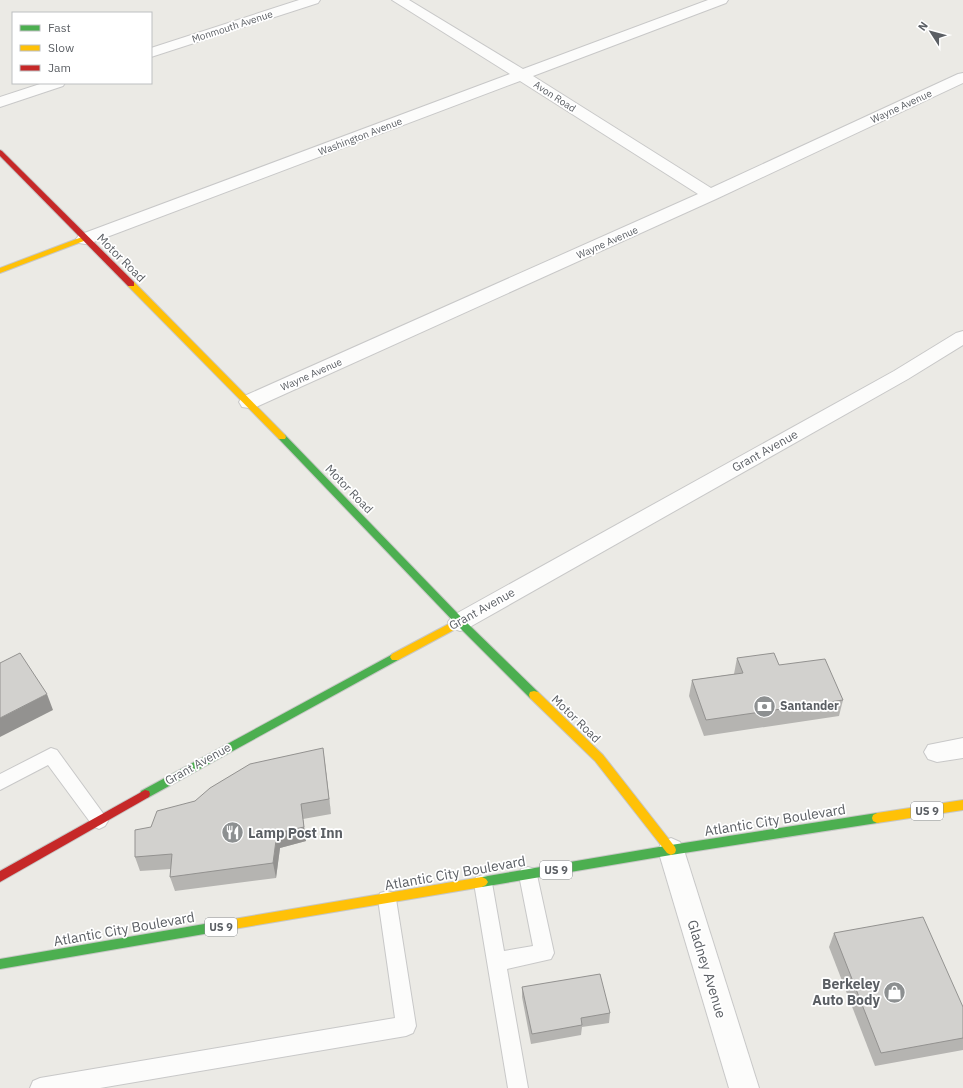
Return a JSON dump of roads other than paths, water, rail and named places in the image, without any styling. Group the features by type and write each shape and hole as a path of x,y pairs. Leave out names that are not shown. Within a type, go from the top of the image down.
{"main road":[{"name":"Motor Road","path":"0,152 249,402 460,622 599,758 671,850"},
{"name":"Washington Avenue","path":"0,270 85,239"},
{"name":"Grant Avenue","path":"0,877 193,767 460,622"},
{"name":"Atlantic City Boulevard","path":"0,964 671,850 963,805"}],"street":[{"name":"Monmouth Avenue","path":"152,53 313,0"},
{"name":"Avon Road","path":"399,0 522,75 710,195"},
{"name":"Washington Avenue","path":"85,239 721,0"},
{"name":"Wayne Avenue","path":"249,402 710,195 963,77"},
{"path":"0,102 55,84"},
{"name":"Grant Avenue","path":"460,622 901,375 963,337"},
{"path":"937,752 963,748"},
{"name":"Gladney Avenue","path":"671,850 744,1088"}],"lane":[{"path":"0,783 51,755 99,820"},
{"path":"496,962 544,953 528,875"},
{"path":"482,882 518,1088"},
{"path":"40,1088 406,1026 387,899"}],"place":[{"name":"Santander","path":"764,706"},
{"name":"Lamp Post Inn","path":"232,833"},
{"name":"Berkeley Auto Body","path":"895,992"}]}
